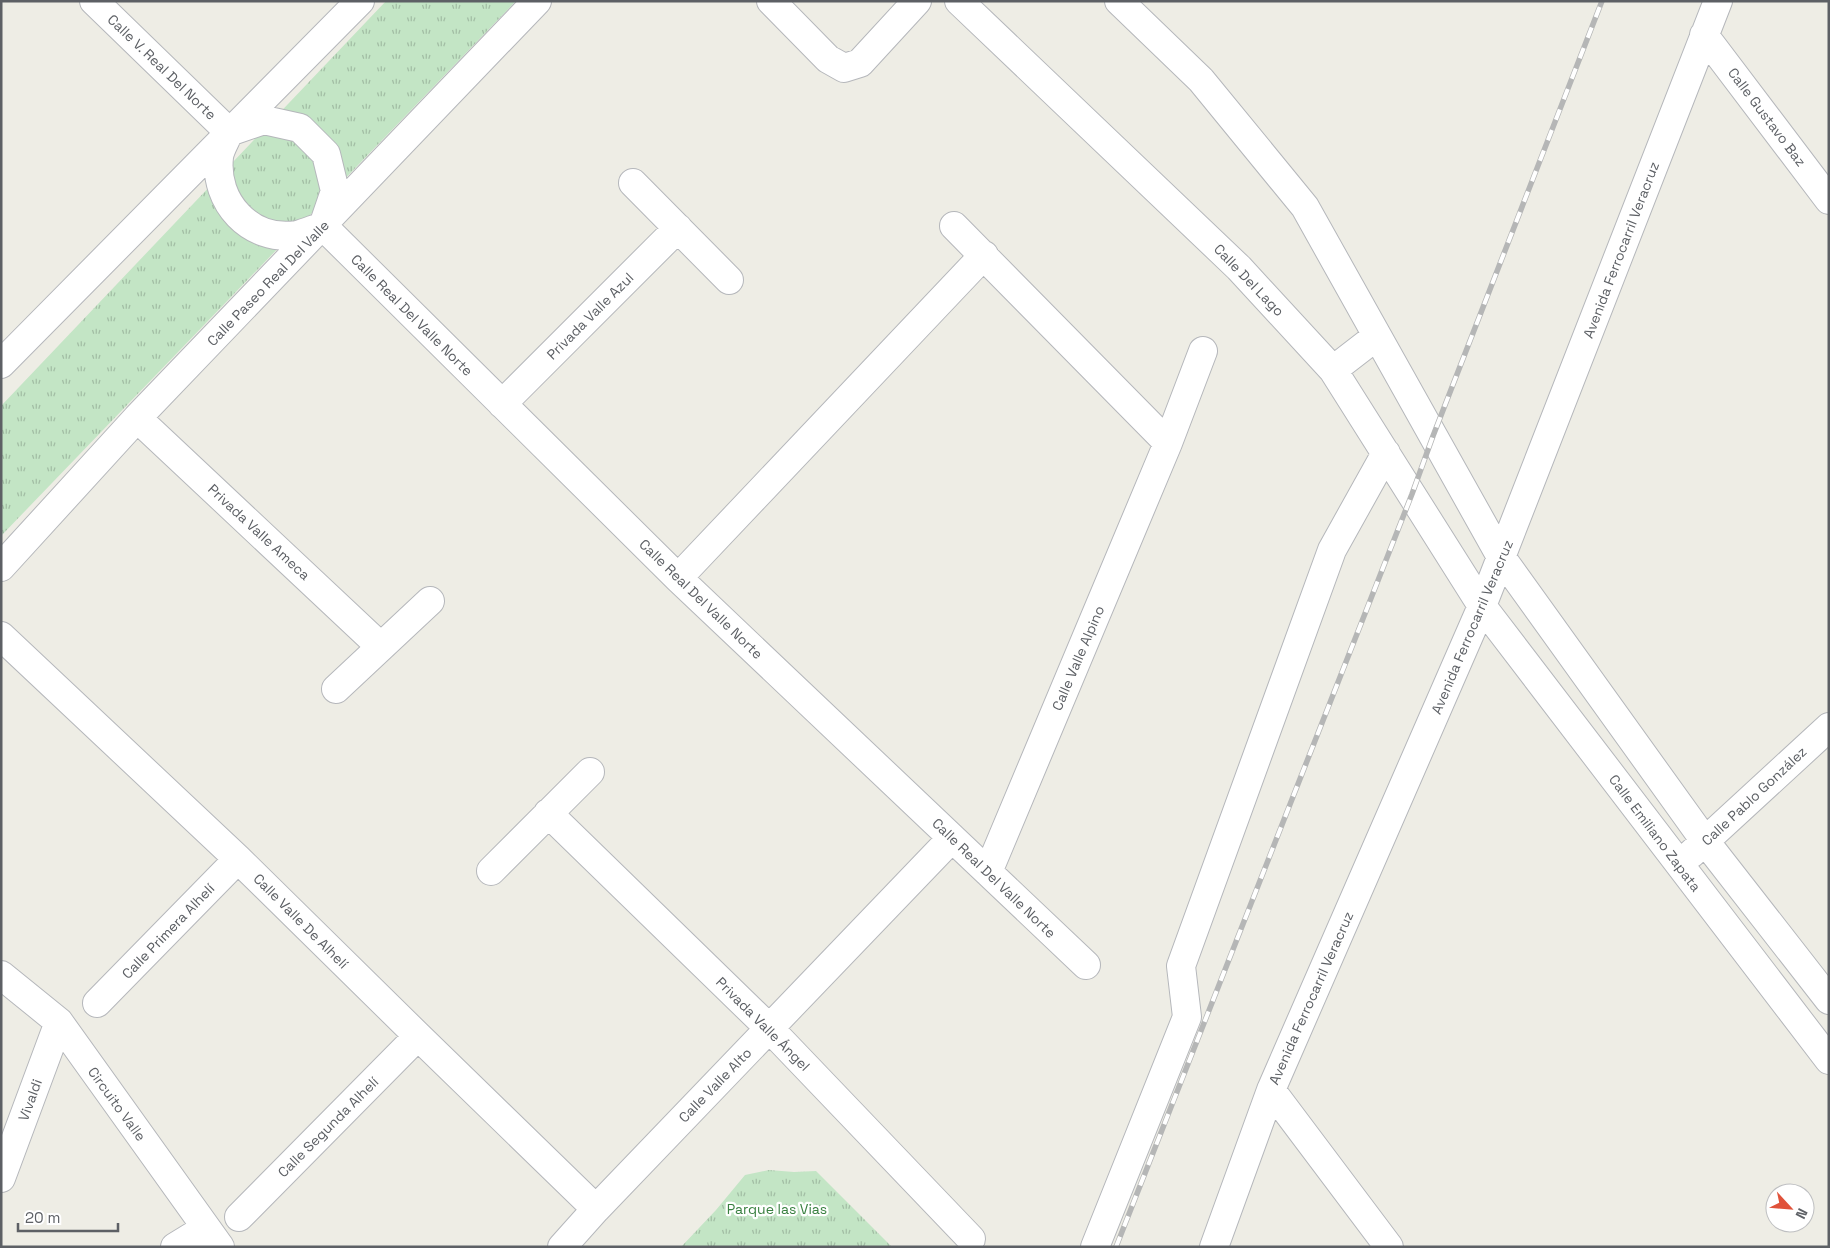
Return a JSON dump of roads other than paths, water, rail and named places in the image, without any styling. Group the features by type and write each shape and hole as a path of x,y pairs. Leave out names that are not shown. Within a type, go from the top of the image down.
{"street":[{"name":"Calle V. Real Del Norte","path":"94,1 229,132"},
{"path":"1,364 360,1"},
{"name":"Calle Paseo Real Del Valle","path":"1,567 138,418 537,1"},
{"path":"771,1 828,59 844,68 860,63 917,1"},
{"name":"Calle Del Lago","path":"959,1 1240,268 1334,370 1482,606"},
{"path":"1119,1 1201,80 1305,207 1501,557 1705,841 1829,1000"},
{"name":"Avenida Ferrocarril Veracruz","path":"1214,1247 1271,1090 1482,606 1718,1"},
{"name":"Calle Gustavo Baz","path":"1704,35 1829,200"},
{"path":"264,120 300,128 326,154 335,191 322,226 297,235 271,234 247,224 229,206 219,182 219,155 229,132 264,120"},
{"path":"634,183 728,280"},
{"name":"Calle Real Del Valle Norte","path":"322,226 678,578 1086,965"},
{"path":"954,226 1168,443"},
{"name":"Privada Valle Azul","path":"502,404 678,228"},
{"path":"678,578 984,255"},
{"path":"1334,370 1376,336"},
{"name":"Calle Valle Alpino","path":"988,872 1168,443 1203,351"},
{"name":"Privada Valle Ameca","path":"138,418 381,646"},
{"path":"1095,1247 1187,1017 1181,966 1332,550 1386,453"},
{"path":"336,690 430,600"},
{"name":"Calle Emiliano Zapata","path":"1482,606 1829,1060"},
{"name":"Calle Valle De Alhelí","path":"1,636 238,859 596,1209"},
{"name":"Calle Pablo González","path":"1679,865 1829,727"},
{"path":"491,872 590,772"},
{"name":"Privada Valle Ángel","path":"548,814 770,1029 971,1240"},
{"name":"Calle Valle Alto","path":"562,1247 596,1209 952,838"},
{"name":"Calle Primera Alhelí","path":"97,1003 238,859"},
{"name":"Circuito Valle","path":"1,975 58,1022 213,1237"},
{"name":"Vivaldi","path":"1,1178 58,1022"},
{"name":"Calle Segunda Alhelí","path":"239,1217 418,1036"},
{"path":"1271,1090 1389,1247"},
{"path":"175,1247 213,1237"}],"railway":[{"path":"1116,1247 1412,494 1602,1"}],"park label":[{"name":"Parque las Vias","path":"777,1209"}]}
